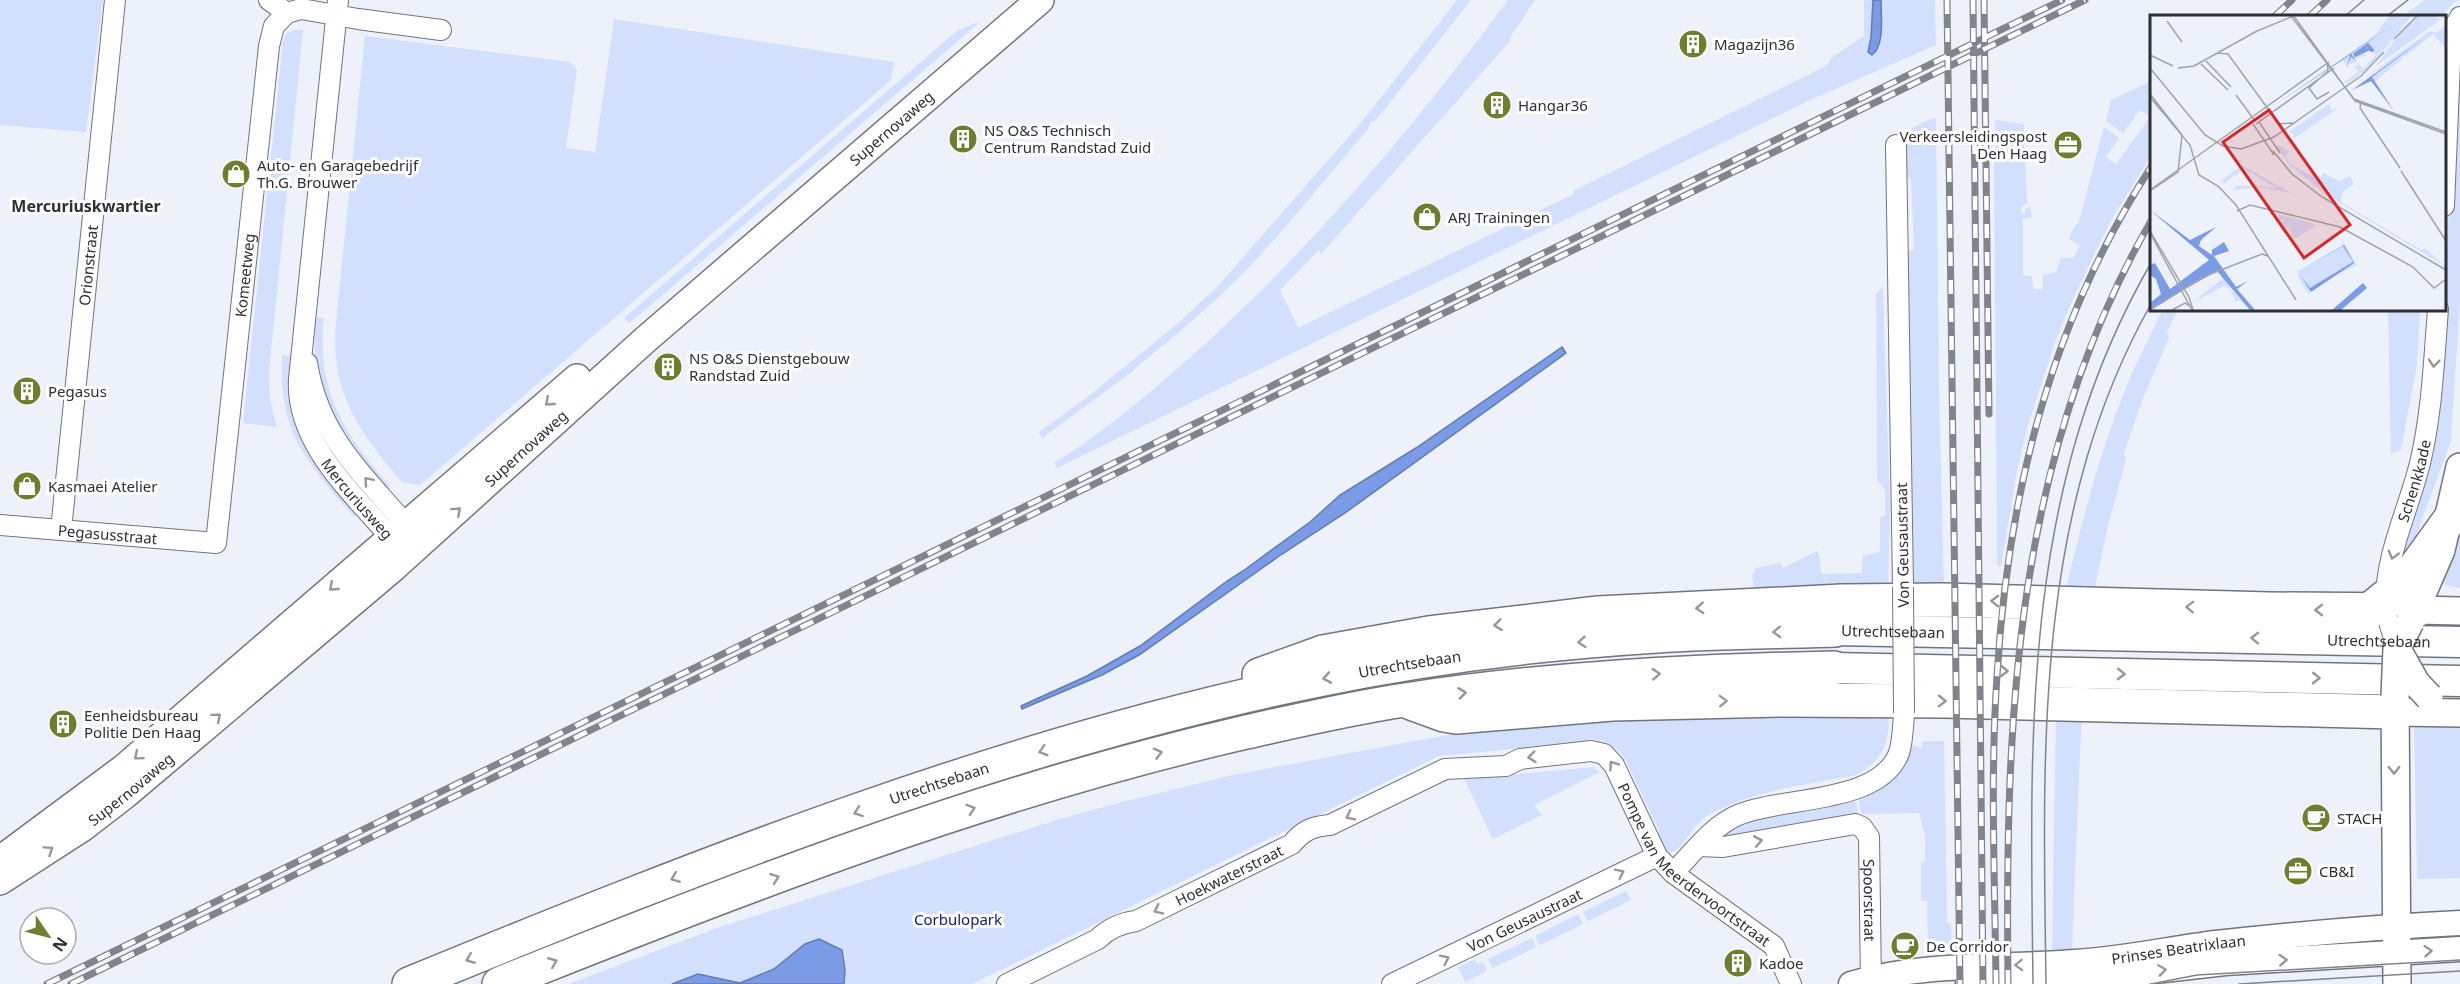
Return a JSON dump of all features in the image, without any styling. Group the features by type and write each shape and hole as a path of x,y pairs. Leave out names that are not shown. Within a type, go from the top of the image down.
{"highway":[{"path":"1115,728 1323,652 1429,633 1598,613 1842,601 1942,600 2393,612 2406,580 2450,519"},
{"name":"Utrechtsebaan","path":"409,984 694,871 881,804 1115,728 1319,680 1473,655 1660,636 1835,630"},
{"path":"499,984 742,890 915,827 1018,793 1186,746 1313,717 1404,700 1603,677 1834,669"},
{"path":"1404,700 1447,716 1456,717 1612,705 1782,700 2394,704"}],"main road":[{"name":"Supernovaweg","path":"1,864 82,828 126,794 403,538 1015,0"},
{"name":"Supernovaweg","path":"403,538 666,321 1040,0"},
{"path":"2450,519 2460,467"},
{"path":"2393,612 2460,610"},
{"name":"Schenkkade","path":"2393,612 2397,648 2394,704 2397,984"},
{"name":"Utrechtsebaan","path":"1835,630 2460,642"},
{"path":"2397,648 2416,683 2444,707"},
{"path":"1834,669 2460,681"},
{"path":"2394,704 2444,707"}],"street":[{"name":"Orionstraat","path":"61,530 115,0"},
{"path":"269,0 287,14 301,9 337,7 441,30"},
{"name":"Mercuriusweg","path":"337,7 303,337 313,390 322,417 345,455 403,538"},
{"name":"Komeetweg","path":"216,543 269,46 274,26 287,14"},
{"path":"2445,182 2451,39 2453,29 2460,17"},
{"name":"Von Geusaustraat","path":"1673,873 1715,831 1738,815 1855,789 1878,780 1899,754 1904,713 1896,145"},
{"name":"Schenkkade","path":"2393,612 2387,575 2420,462 2428,417 2438,310"},
{"name":"Pegasusstraat","path":"0,525 216,543"},
{"name":"Pompe van Meerdervoortstraat","path":"1591,752 1604,754 1614,765 1657,855 1673,873 1774,946 1791,984"},
{"name":"Hoekwaterstraat","path":"1007,984 1098,939 1106,931 1122,923 1136,921 1292,844 1300,834 1317,826 1330,825 1445,769 1506,766 1520,759 1591,752"},
{"name":"Spoorstraat","path":"1700,846 1723,847 1855,824 1862,827 1869,837 1864,982"},
{"name":"Von Geusaustraat","path":"1392,984 1657,855"},
{"name":"Prinses Beatrixlaan","path":"1903,978 1925,968 2078,962 2260,938 2460,923"},
{"name":"Prinses Beatrixlaan","path":"1903,978 2068,981 2225,963 2460,949"},
{"path":"1864,982 1903,978"}],"green space":[{"path":"0,0 103,0 86,132 0,125"},
{"path":"1457,0 1471,0 1376,120 1371,122 1366,132 1250,266 1208,307 1133,371 1042,438 1039,432 1086,398 1177,324 1218,286 1365,118"},
{"path":"1508,0 1535,0 1509,39 1510,41 1321,254 1319,250 1280,290 1298,328 1574,194 1573,191 1820,69 1828,64 1831,58 1864,36 1864,0 1873,0 1868,51 1875,54 1879,39 1881,0 1935,0 1936,45 1808,101 1057,468 1054,463 1109,425 1161,383 1237,314 1279,272 1399,140"},
{"path":"2425,0 2460,0 2454,2 2442,15 2404,15"},
{"path":"614,19 894,62 891,80 420,485 402,482 372,445 350,409 343,390 335,347 365,36 570,62 577,70 566,148 595,152"},
{"path":"981,21 644,311 629,323 624,318 958,30"},
{"path":"293,30 303,30 269,372 270,400 277,427 243,423 283,41 286,34"},
{"path":"2456,52 2460,53 2460,300 2451,441 2410,552 2397,574 2428,464 2443,339"},
{"path":"2150,81 2150,117 2140,110 2123,133 2106,121 2111,100"},
{"path":"2150,117 2150,158 2110,222 2055,342 2027,428 2017,471 2001,566 1997,566 1994,159 2025,158 2027,203 2021,207 2021,213 2025,213 2025,209 2030,207 2032,217 2023,219 2023,275 2032,276 2033,289 2043,289 2043,275 2056,272 2061,258 2073,258 2080,246 2069,239 2079,222 2104,127 2119,138 2106,157 2116,164"},
{"path":"1936,118 1944,587 1912,587 1906,251 1914,250 1911,178 1905,177 1905,151 1911,129"},
{"path":"1995,120 2024,124 2024,154 1996,155"},
{"path":"1883,287 1890,508 1888,587 1754,588 1752,577 1756,568 1780,563 1783,568 1817,551 1820,557 1821,574 1862,573 1863,556 1880,552 1880,517 1885,516 1885,490 1877,480 1876,294"},
{"path":"2163,310 2178,310 2167,332 2169,338 2143,398 2124,453 2126,459 2094,591 2068,590 2067,584 2092,487 2115,416"},
{"path":"2388,310 2420,310 2417,364 2401,450 2391,454"},
{"path":"314,317 324,318 324,368 337,410 359,448 390,486 385,490 342,437 315,370"},
{"path":"282,355 292,356 291,375 358,513 354,517 309,462 290,426 282,382"},
{"path":"2460,534 2460,588 2442,584"},
{"path":"2082,707 2072,950 2052,953 2056,716"},
{"name":"Corbulopark","path":"1770,715 1889,715 1888,735 1883,751 1873,763 1856,775 1781,789 1726,807 1703,819 1671,853 1666,850 1658,833 1660,832 1625,759 1605,742 1588,739 1588,742 1439,756 972,984 569,984 717,928 1060,819 1233,775 1463,732 1618,720"},
{"path":"2414,724 2460,724 2460,878 2417,879"},
{"path":"1923,741 1944,741 1947,923 1951,923 1952,948 1932,948 1928,945 1927,901 1921,901 1921,862 1925,861 1925,835 1919,813 1861,814 1859,800 1877,791 1892,779 1904,764 1912,745 1922,748"},
{"path":"1593,767 1600,772 1534,805 1542,815 1493,839 1464,779"},
{"path":"1856,801 1858,814 1726,837 1726,834 1750,822 1764,818"},
{"path":"1626,891 1631,900 1588,921 1583,912"},
{"path":"1578,914 1583,924 1540,945 1535,936"},
{"path":"1532,938 1536,947 1493,968 1488,959"},
{"path":"1475,959 1477,964 1483,962 1487,971 1465,982 1458,967"}],"water":[{"path":"1873,0 1881,0 1882,22 1879,45 1872,55 1868,52"},
{"path":"1562,347 1566,353 1345,513 1282,554 1139,655 1102,675 1022,709 1021,706 1087,676 1140,646 1310,522 1340,495 1416,448"},
{"path":"819,939 842,950 845,970 844,984 672,984 698,974 740,983 774,969 805,944"}],"tram line":[{"path":"2346,15 2364,0"},
{"path":"2388,15 2408,0"},
{"path":"2033,984 2032,798 2035,705 2042,614 2056,524 2077,435 2108,348 2150,265"},
{"path":"2046,984 2047,722 2053,636 2065,550 2084,466 2112,384 2150,306"},
{"path":"2151,984 2197,975 2460,960"},
{"path":"2239,984 2460,971"}],"railway":[{"path":"1947,0 1960,984"},
{"path":"1973,0 1983,984"},
{"path":"1984,0 1989,414"},
{"path":"47,984 2062,0"},
{"path":"71,984 2085,0"},
{"path":"2276,15 2292,0"},
{"path":"2311,15 2327,0"},
{"path":"1996,984 1993,792 1997,676 2012,541 2024,476 2040,411 2061,348 2086,287 2116,226 2150,169"},
{"path":"2008,984 2010,786 2016,688 2027,592 2045,496 2070,403 2105,311 2150,223"}],"place":[{"name":"Magazijn36","path":"1693,44"},
{"name":"Hangar36","path":"1497,105"},
{"name":"NS O&S Technisch Centrum Randstad Zuid","path":"963,139"},
{"name":"Verkeersleidingspost Den Haag","path":"2068,145"},
{"name":"Auto- en Garagebedrijf Th.G. Brouwer","path":"236,174"},
{"name":"ARJ Trainingen","path":"1427,217"},
{"name":"NS O&S Dienstgebouw Randstad Zuid","path":"668,367"},
{"name":"Pegasus","path":"27,391"},
{"name":"Kasmaei Atelier","path":"27,486"},
{"name":"Eenheidsbureau Politie Den Haag","path":"63,724"},
{"name":"STACH","path":"2316,818"},
{"name":"CB&I","path":"2298,871"},
{"name":"De Corridor","path":"1905,946"},
{"name":"Kadoe","path":"1738,963"}],"district":[{"name":"Mercuriuskwartier","path":"86,206"}]}
